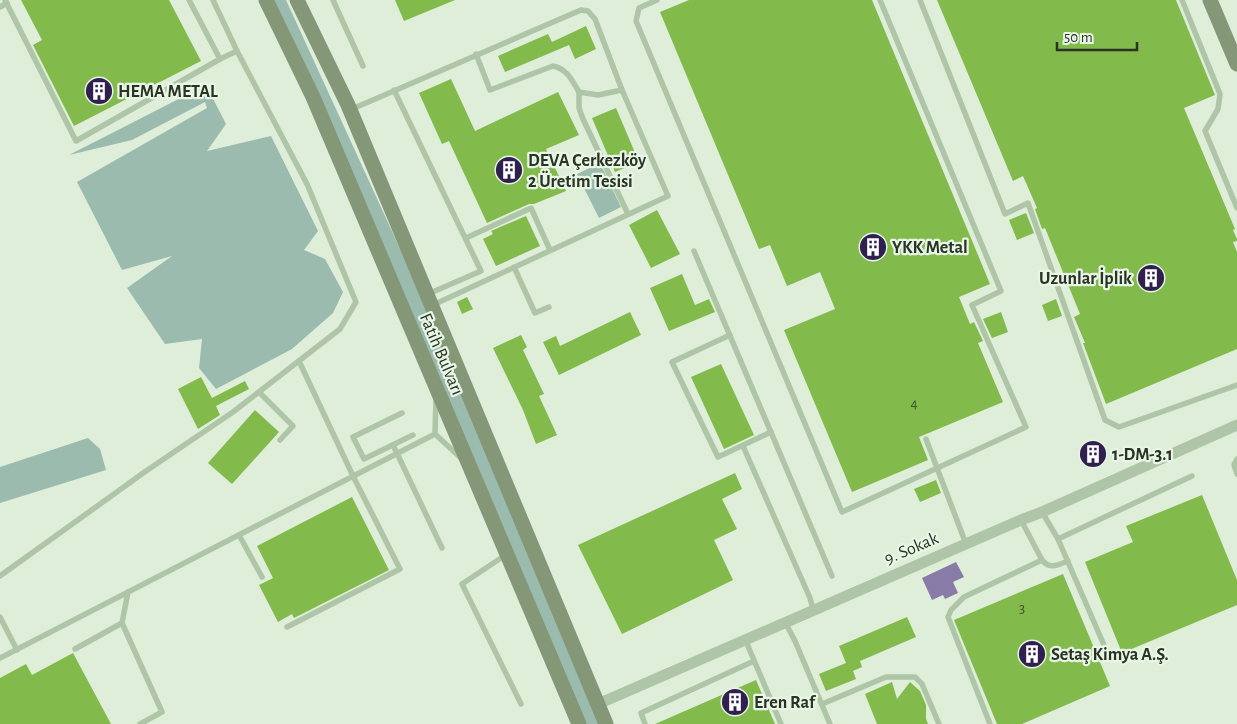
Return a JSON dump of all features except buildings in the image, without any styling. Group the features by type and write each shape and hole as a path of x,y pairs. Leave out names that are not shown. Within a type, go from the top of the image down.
{"main road":[{"name":"Fatih Bulvarı","path":"266,0 313,97 579,724"},
{"name":"Fatih Bulvarı","path":"297,0 350,110 606,724"},
{"path":"1210,0 1237,64"},
{"path":"568,698 583,708 598,704"}],"street":[{"name":"9. Sokak","path":"598,704 1042,512 1237,424"}],"lane":[{"path":"190,0 220,59"},
{"path":"0,576 259,392 340,329 356,302 307,184 213,0"},
{"path":"333,0 363,66"},
{"path":"657,0 639,8 636,21 842,512 1026,427 972,305 1001,291 880,0"},
{"path":"920,0 1005,214 1028,203 1105,420 1118,427 1237,385"},
{"path":"1182,0 1220,94 1218,109 1205,131 1237,208"},
{"path":"0,7 6,2 76,140 220,59 238,51"},
{"path":"350,110 581,10 588,11 595,19 622,90 668,196 514,267 430,299"},
{"path":"476,54 490,90 553,66 561,68 567,73 579,92 579,108 583,119 628,214"},
{"path":"394,90 481,271 430,299"},
{"path":"579,92 598,95 622,90"},
{"path":"466,238 531,208 550,250"},
{"path":"694,251 832,576"},
{"path":"514,267 535,313 549,306"},
{"path":"730,335 672,362 718,457 771,432"},
{"path":"287,628 400,569 353,476 299,361"},
{"path":"436,388 435,434 469,465"},
{"path":"259,392 293,426 280,440"},
{"path":"402,414 354,437 364,459 413,435"},
{"path":"0,658 435,434"},
{"path":"926,440 966,544"},
{"path":"393,445 442,548"},
{"path":"743,446 810,598 813,610"},
{"path":"1237,459 1234,465 1237,474"},
{"path":"1058,539 1192,476"},
{"path":"1042,512 1058,539 1107,652"},
{"path":"1020,520 1042,560 1049,566 1068,561"},
{"path":"239,534 262,577"},
{"path":"507,554 462,584 521,704"},
{"path":"990,724 948,618 951,610 964,597 1042,560"},
{"path":"128,592 122,623 162,712 140,724"},
{"path":"0,617 17,650"},
{"path":"785,622 830,724"},
{"path":"75,649 122,623"},
{"path":"745,639 781,724"},
{"path":"646,724 641,713 754,660"},
{"path":"822,704 886,677 915,676 922,684 940,724"}],"green space":[{"path":"270,0 286,0 429,312 602,724 585,724"},
{"path":"206,85 226,124 207,151 271,136 318,231 304,250 325,259 343,292 333,313 292,349 216,389 199,368 202,339 165,344 127,288 172,256 122,270 77,182 207,108 205,102 132,140 69,155"},
{"path":"600,163 621,207 599,218 577,174"},
{"path":"88,438 100,449 106,470 0,503 0,467"}],"shaded area":[{"path":"956,562 964,577 953,582 958,593 945,599 943,595 932,600 922,578"}],"place":[{"name":"HEMA METAL","path":"99,91"},
{"name":"DEVA Çerkezköy 2 Üretim Tesisi","path":"509,170"},
{"name":"YKK Metal","path":"873,247"},
{"name":"Uzunlar İplik","path":"1151,278"},
{"name":"1-DM-3.1","path":"1093,454"},
{"name":"Setaş Kimya A.Ş.","path":"1032,654"},
{"name":"Eren Raf","path":"735,702"}]}
